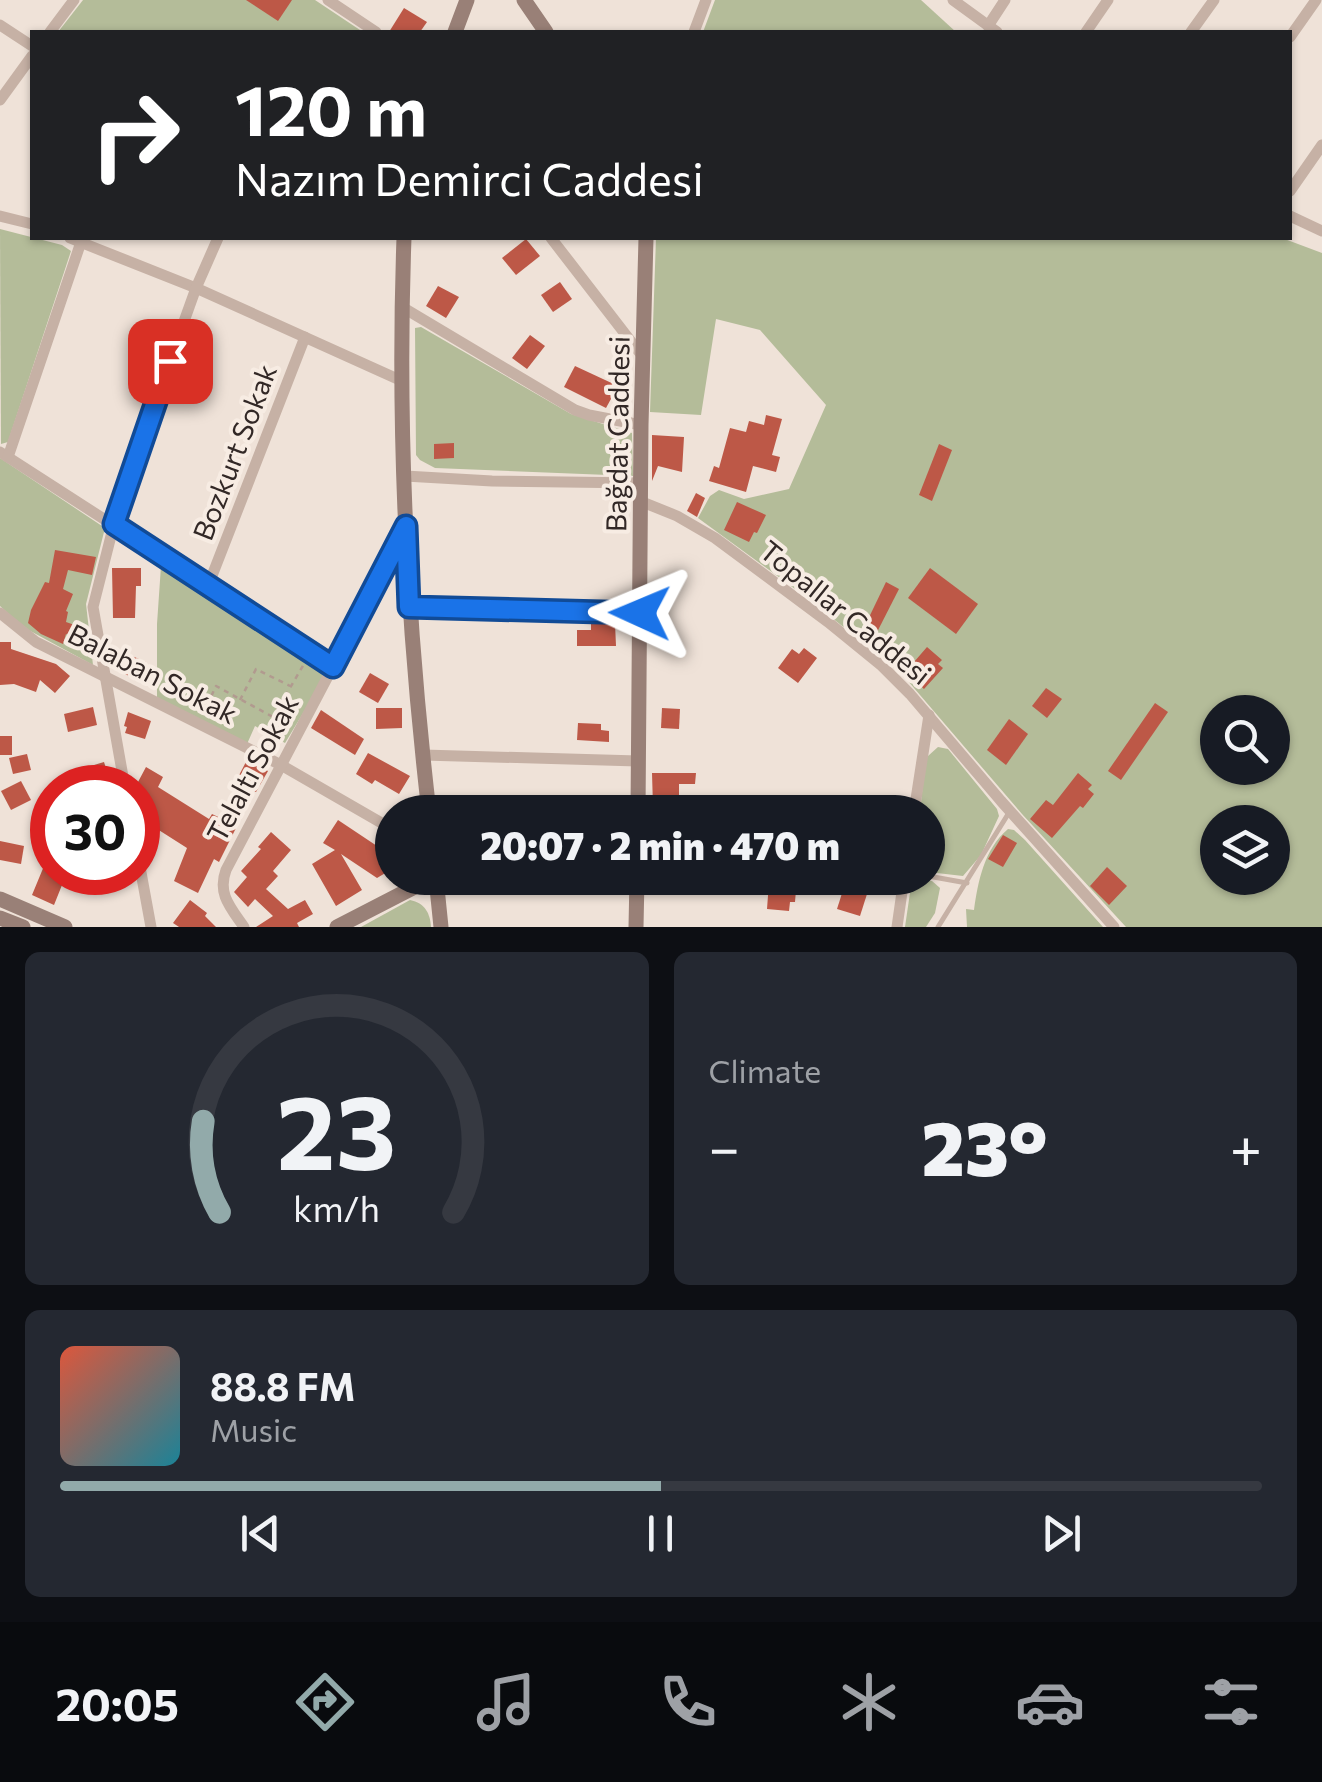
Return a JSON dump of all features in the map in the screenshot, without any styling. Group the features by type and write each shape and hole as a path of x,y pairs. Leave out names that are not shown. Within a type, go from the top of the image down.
{"main road":[{"path":"524,0 545,30"},
{"path":"456,30 471,2"},
{"path":"404,240 402,381 409,607 427,795"},
{"name":"Bağdat Caddesi","path":"638,795 640,426 646,240"},
{"path":"337,927 400,895"},
{"path":"436,895 441,927"},
{"path":"636,927 637,895"},
{"path":"0,899 65,927"},
{"path":"0,918 23,927"}],"street":[{"path":"52,30 74,0"},
{"path":"328,0 373,30"},
{"path":"695,30 706,0"},
{"path":"953,0 992,29 1005,0"},
{"path":"1087,30 1108,0"},
{"path":"1192,30 1214,0"},
{"path":"1292,34 1316,0"},
{"path":"0,25 30,45"},
{"path":"0,100 30,59"},
{"path":"1292,188 1322,145"},
{"path":"0,216 30,224"},
{"path":"1292,217 1322,231"},
{"path":"333,667 4,454 75,240 196,288 402,381"},
{"path":"121,765 93,607 114,524 196,288 217,240"},
{"path":"553,240 644,357"},
{"path":"402,306 575,410 640,426"},
{"name":"Bozkurt Sokak","path":"208,586 306,336"},
{"path":"405,476 640,483"},
{"name":"Topallar Caddesi","path":"640,501 677,516 714,538 882,666 1114,927"},
{"name":"Telaltı Sokak","path":"244,927 224,899 222,880 406,526"},
{"path":"409,607 640,613"},
{"name":"Balaban Sokak","path":"0,613 36,642 281,765 375,819"},
{"path":"917,795 929,715"},
{"path":"423,755 638,761"},
{"path":"145,895 150,927"},
{"path":"897,927 902,895"}],"lane":[{"path":"938,927 1010,812"},
{"path":"945,879 967,883"}],"path":[{"path":"198,724 216,686 274,717 310,653"},
{"path":"240,700 256,669 291,686"}],"green space":[{"path":"83,0 315,0 360,30 60,30"},
{"path":"715,0 921,0 954,30 704,30"},
{"path":"0,229 30,237 30,240 62,245 71,251 8,442 1,444"},
{"path":"656,240 1287,240 1322,253 1322,927 1126,927 902,674 698,518 710,496 719,490 744,499 789,489 826,405 760,330 716,319 701,415 650,412"},
{"path":"421,327 571,414 632,433 633,476 435,468 420,460 416,455 415,328"},
{"path":"0,458 105,528 86,604 93,665 23,627 0,606"},
{"path":"161,566 328,672 285,743 255,726 247,744 157,698"},
{"path":"938,747 948,749 997,809 999,816 981,855 963,876 945,874 945,795 922,795 928,756"},
{"path":"1008,829 1025,840 1103,927 967,927 966,909 974,910 988,856"},
{"path":"910,895 939,895 935,913 926,927 905,927"},
{"path":"410,900 426,909 431,927 361,927"}],"building":[{"path":"246,0 292,0 278,21"},
{"path":"404,8 427,22 421,30 390,30"},
{"path":"525,240 540,256 516,275 502,258"},
{"path":"560,282 572,299 553,312 541,295"},
{"path":"438,286 459,297 446,318 426,306"},
{"path":"530,335 545,346 527,369 512,358"},
{"path":"575,366 618,386 606,408 564,387"},
{"path":"766,415 782,419 772,455 780,457 776,472 753,466 746,492 709,481 714,466 719,468 730,428 746,432 749,421 764,425"},
{"path":"652,435 684,437 682,472 658,466 652,481"},
{"path":"454,443 454,458 434,459 434,444"},
{"path":"939,444 952,450 932,501 919,495"},
{"path":"696,493 705,498 697,517 687,511"},
{"path":"737,502 766,515 749,542 724,530"},
{"path":"55,550 96,557 92,575 68,570 63,589 73,594 66,622 86,629 82,640 66,634 63,644 28,623 45,582 49,583"},
{"path":"112,568 141,568 135,618 113,618"},
{"path":"930,568 978,604 956,634 908,598"},
{"path":"886,582 899,589 873,640 861,634"},
{"path":"591,623 615,623 616,646 577,646 577,630 591,630"},
{"path":"0,642 11,642 11,649 56,664 70,676 55,693 40,680 36,692 14,684 0,685"},
{"path":"927,647 942,660 938,664 943,668 924,689 908,669"},
{"path":"804,648 817,658 798,683 778,668 792,649 799,654"},
{"path":"118,650 146,662 138,680 114,669 112,662"},
{"path":"370,673 389,684 378,703 359,692"},
{"path":"1046,688 1062,699 1047,718 1032,706"},
{"path":"1155,703 1168,712 1121,780 1108,771"},
{"path":"93,707 97,725 68,732 64,714"},
{"path":"376,708 402,708 402,728 376,729"},
{"path":"662,708 680,709 679,729 661,728"},
{"path":"321,710 364,739 355,755 311,728"},
{"path":"128,712 151,721 145,739 125,733"},
{"path":"1009,719 1028,734 1006,765 987,750"},
{"path":"578,723 601,724 601,730 609,731 609,742 577,740"},
{"path":"0,736 12,736 12,755 0,755"},
{"path":"368,753 410,776 399,794 356,774"},
{"path":"27,754 30,770 13,774 9,758"},
{"path":"247,760 268,771 256,792 236,781"},
{"path":"652,773 696,773 695,784 679,784 679,795 653,795"},
{"path":"1078,773 1092,785 1088,789 1094,794 1052,838 1030,819 1046,800 1053,805"},
{"path":"21,781 30,800 11,810 1,791"},
{"path":"160,788 209,819 212,814 237,826 219,862 214,859 198,893 174,881 187,848 160,831"},
{"path":"338,820 375,845 375,877 341,854 362,890 336,906 312,864 335,850 323,843"},
{"path":"271,832 291,850 273,871 278,876 266,889 288,909 305,900 313,914 297,923 299,927 256,927 273,916 255,899 248,907 234,892 247,877 241,871"},
{"path":"1003,835 1017,843 1003,867 988,859"},
{"path":"0,841 24,846 21,864 0,860"},
{"path":"1107,867 1127,886 1109,905 1090,886"},
{"path":"32,895 58,895 54,905"},
{"path":"768,895 796,895 789,911 767,909"},
{"path":"841,895 867,895 860,916 837,909"},
{"path":"190,900 207,913 205,916 216,927 179,927 173,923"}],"route":[{"path":"170,361 114,524 333,667 406,526 409,607 640,613"}]}
